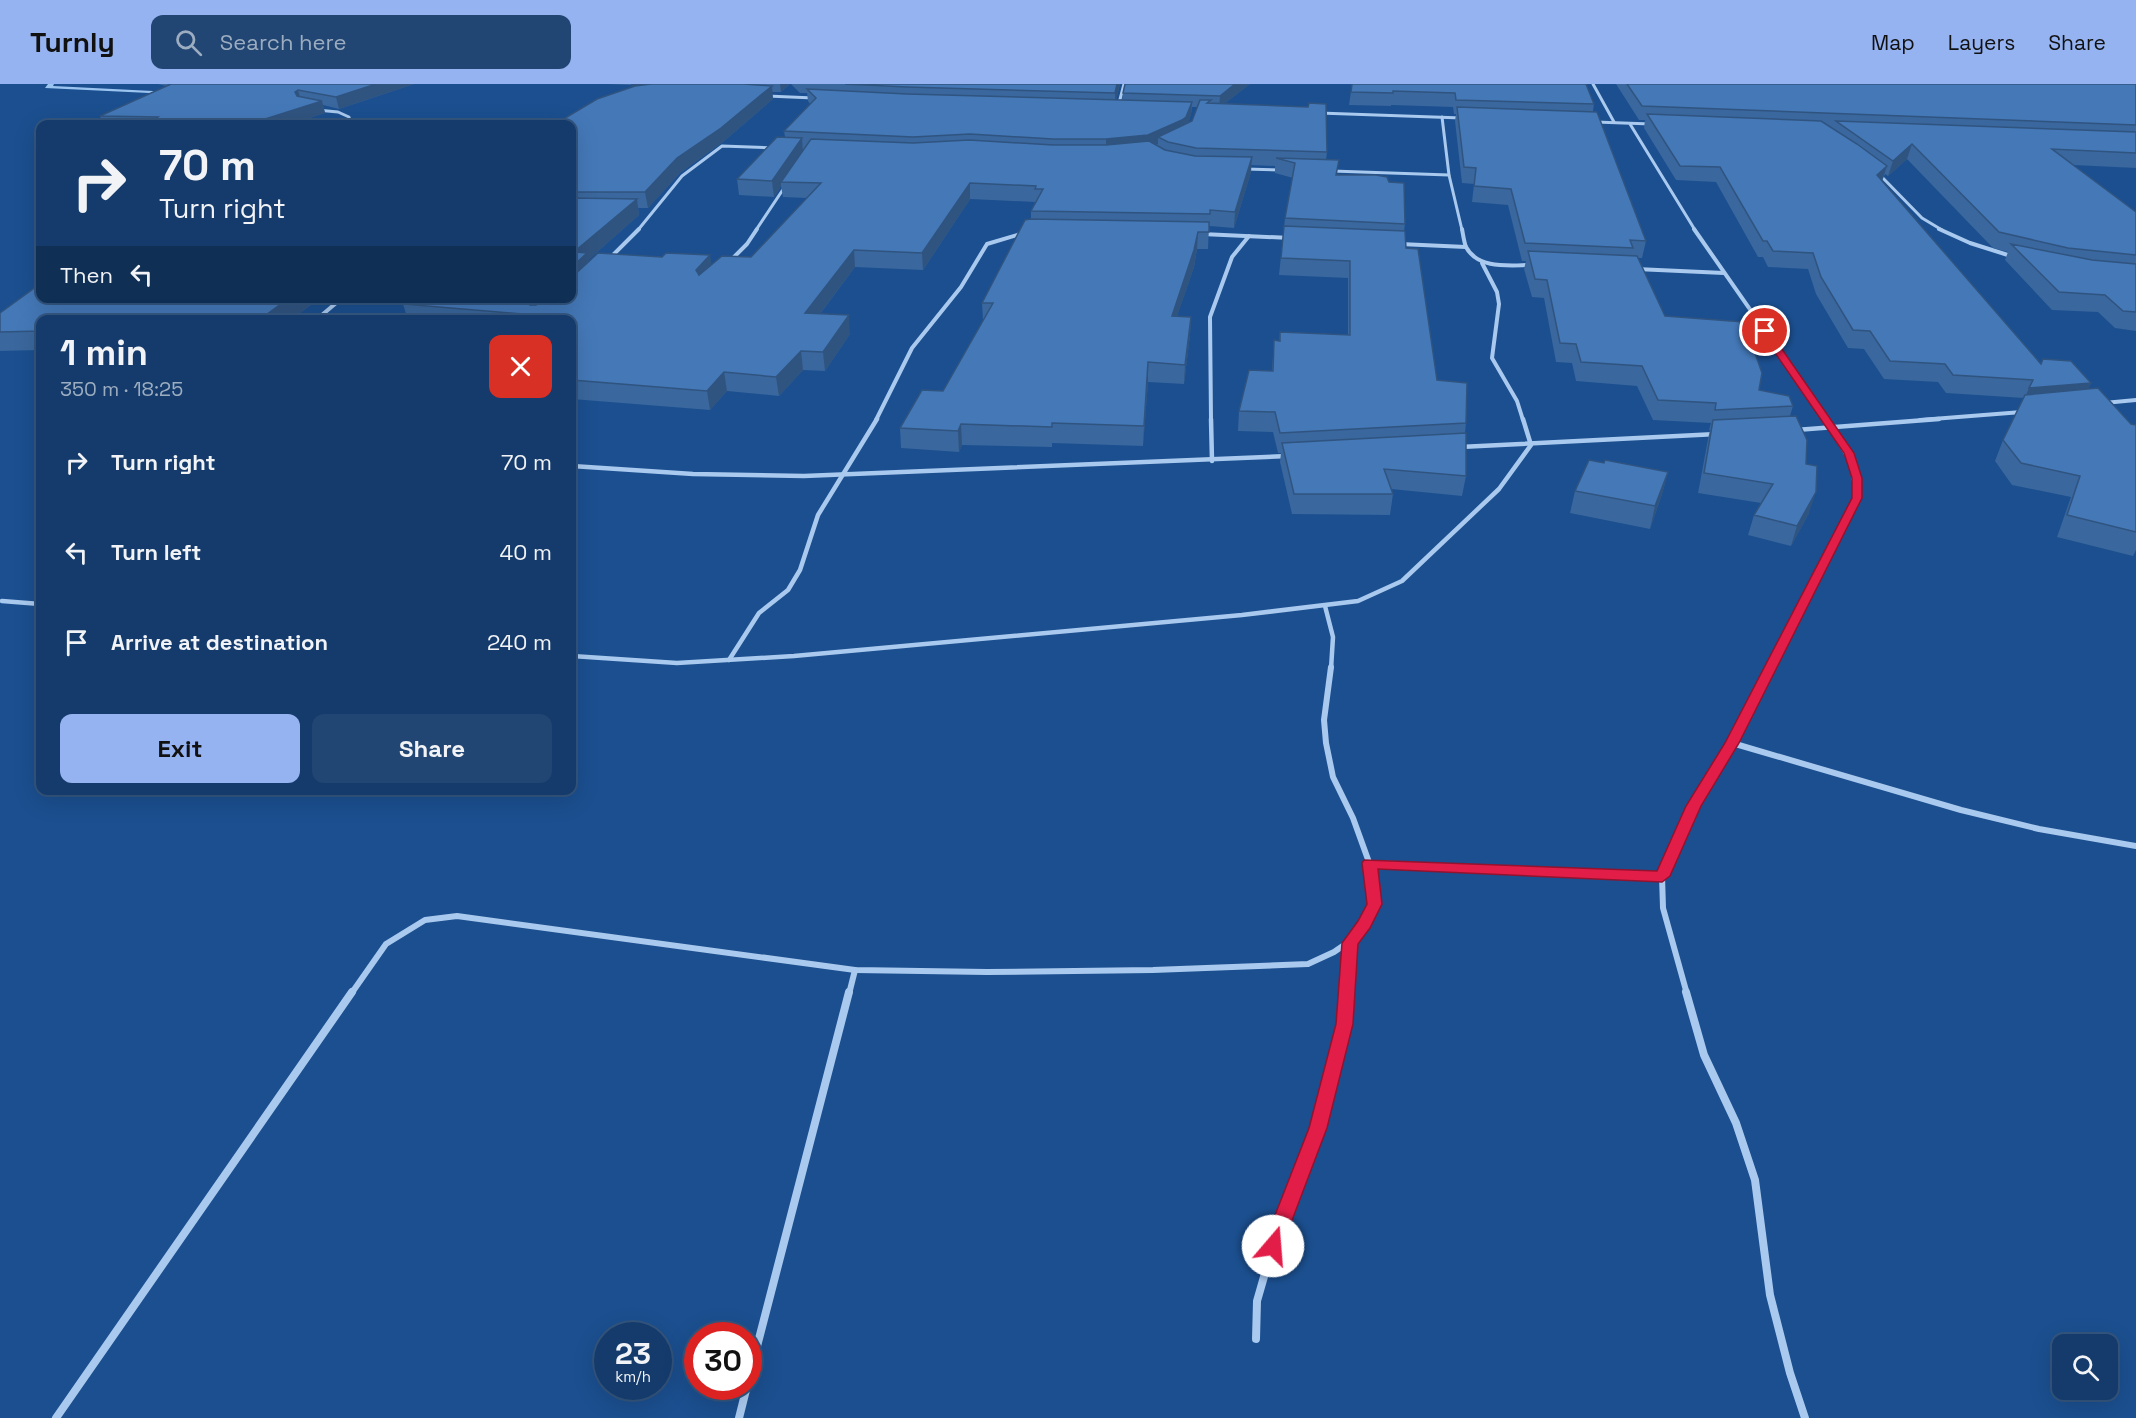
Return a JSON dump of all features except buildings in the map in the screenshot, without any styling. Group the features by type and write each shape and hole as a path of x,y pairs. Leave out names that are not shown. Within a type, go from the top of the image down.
{"street":[{"path":"1118,107 1124,84"},
{"path":"1593,84 1614,123"},
{"path":"757,95 823,99"},
{"path":"307,108 338,112 350,117 350,120"},
{"path":"1318,113 1464,118"},
{"path":"1442,117 1449,175 1471,256 1482,263 1540,266"},
{"path":"1593,122 1653,124"},
{"path":"1630,123 1689,222 1849,453 1857,478 1857,498 1732,743 1694,806 1662,876 1663,908 1704,1055 1736,1123 1755,1180 1770,1295 1790,1373 1805,1418"},
{"path":"608,260 633,236 650,212 662,202 682,176 722,146 779,148"},
{"path":"1871,167 1897,189 1927,221 1982,248 2024,260"},
{"path":"1242,168 1288,170"},
{"path":"1323,171 1449,175"},
{"path":"724,266 747,244 786,184"},
{"path":"643,212 650,212"},
{"path":"729,660 759,613 788,590 800,570 818,514 874,425 912,348 961,288 987,244 1030,231"},
{"path":"1194,234 1295,238"},
{"path":"1212,461 1210,318 1232,257 1249,236"},
{"path":"1398,244 1467,248"},
{"path":"1482,263 1497,292 1499,304 1492,358 1517,401 1531,445"},
{"path":"1633,269 1724,273"},
{"path":"322,315 336,303"},
{"path":"2102,403 2136,400"},
{"path":"1786,430 2024,412"},
{"path":"1451,448 1729,434"},
{"path":"576,656 677,663 729,660 1242,615 1358,601 1402,581 1499,489 1531,445"},
{"path":"576,466 693,474 804,476 1292,456"},
{"path":"2,601 36,604"},
{"path":"56,1418 386,945 425,920 457,916 855,970 987,972 1153,970 1308,964 1332,955 1350,943 1365,924 1374,904 1370,863 1354,819 1333,777 1324,730 1326,689 1333,645 1333,634 1325,606"},
{"path":"1732,743 1972,813 2039,829 2136,846"},
{"path":"1370,863 1662,876"},
{"path":"1256,1339 1257,1301 1278,1228 1318,1128 1344,1024 1350,943"},
{"path":"762,1326 855,970"},
{"path":"739,1418 744,1400"}],"waterway":[{"path":"52,84 47,87 170,92"}],"route":[{"path":"1273,1246 1318,1128 1344,1024 1350,943 1365,924 1374,904 1370,863 1662,876 1694,806 1732,743 1857,498 1857,478 1849,453 1765,331"}]}
